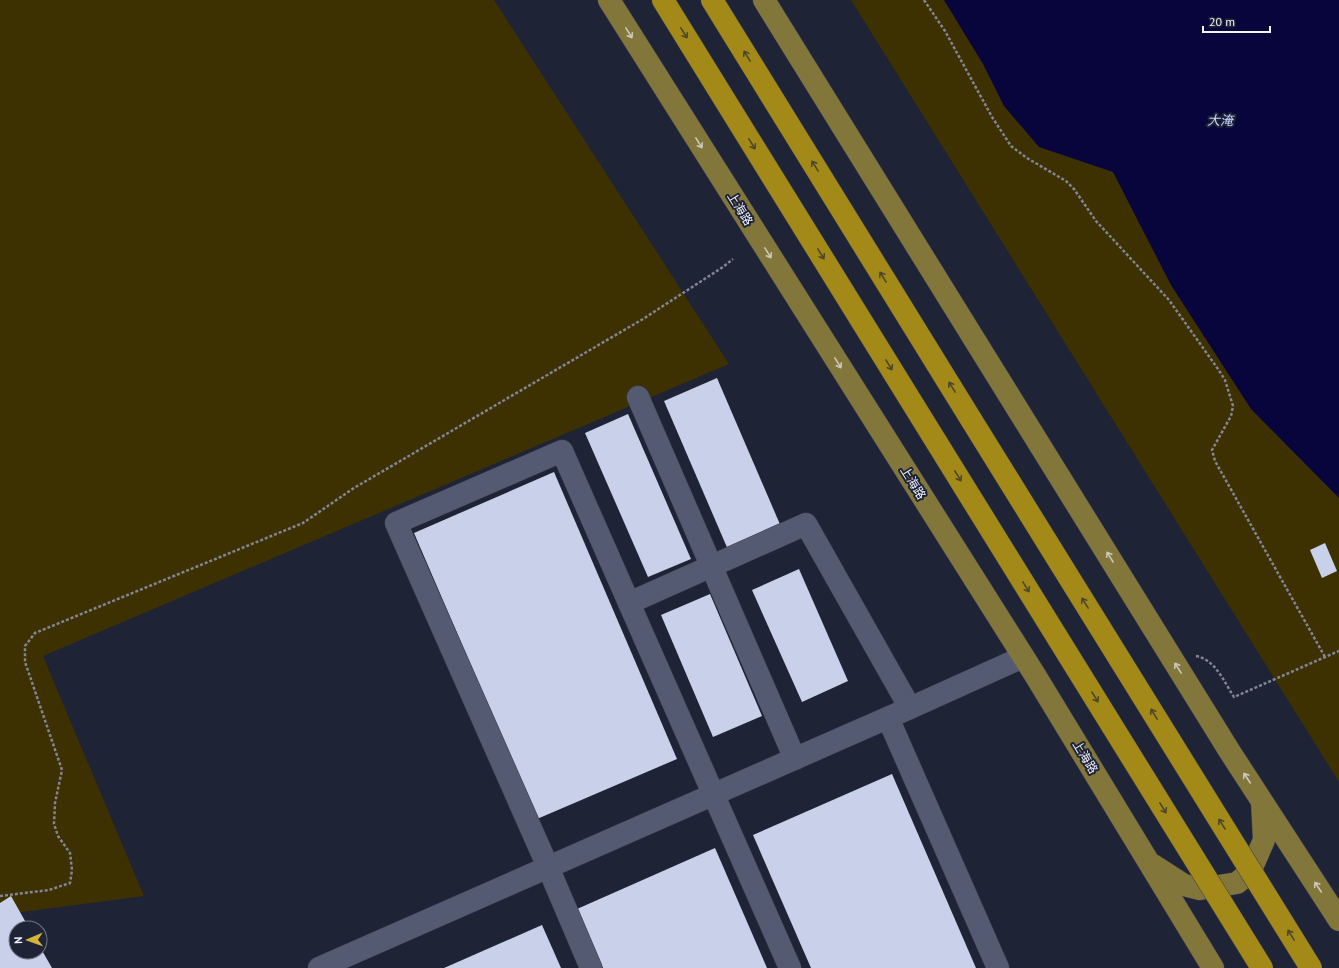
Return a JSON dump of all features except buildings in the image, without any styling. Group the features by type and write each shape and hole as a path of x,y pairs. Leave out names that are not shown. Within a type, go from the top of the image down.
{"highway":[{"path":"663,0 1262,968"},
{"path":"712,0 1311,968"}],"main road":[{"name":"上海路","path":"609,0 1023,657 1213,968"},
{"path":"764,0 1177,666 1339,920"},
{"path":"1148,862 1184,885 1200,889 1237,883 1250,872 1264,840 1262,801"}],"lane":[{"path":"638,397 795,759"},
{"path":"591,968 396,523 562,452 790,968"},
{"path":"629,603 806,524 910,708"},
{"path":"319,968 888,718 1023,657"},
{"path":"888,718 998,968"}],"path":[{"path":"924,0 946,31 992,118 1011,146 1027,158 1066,181 1074,189 1096,221 1169,300 1225,380 1232,406 1231,416 1212,450 1215,461 1325,657"},
{"path":"0,896 49,890 70,884 72,870 70,853 58,836 54,824 55,803 62,770 25,662 25,646 35,633 303,523 354,488 643,319 733,259"},
{"path":"1177,666 1193,655 1203,657 1215,667 1234,697 1339,651"}],"shaded area":[{"path":"0,0 494,0 729,364 43,656 144,896 0,915"},
{"path":"851,0 1339,0 1339,782"}],"water":[{"name":"大淹","path":"944,0 1339,0 1339,498 1251,409 1171,285 1113,172 1039,147 1004,106 983,64"}]}
